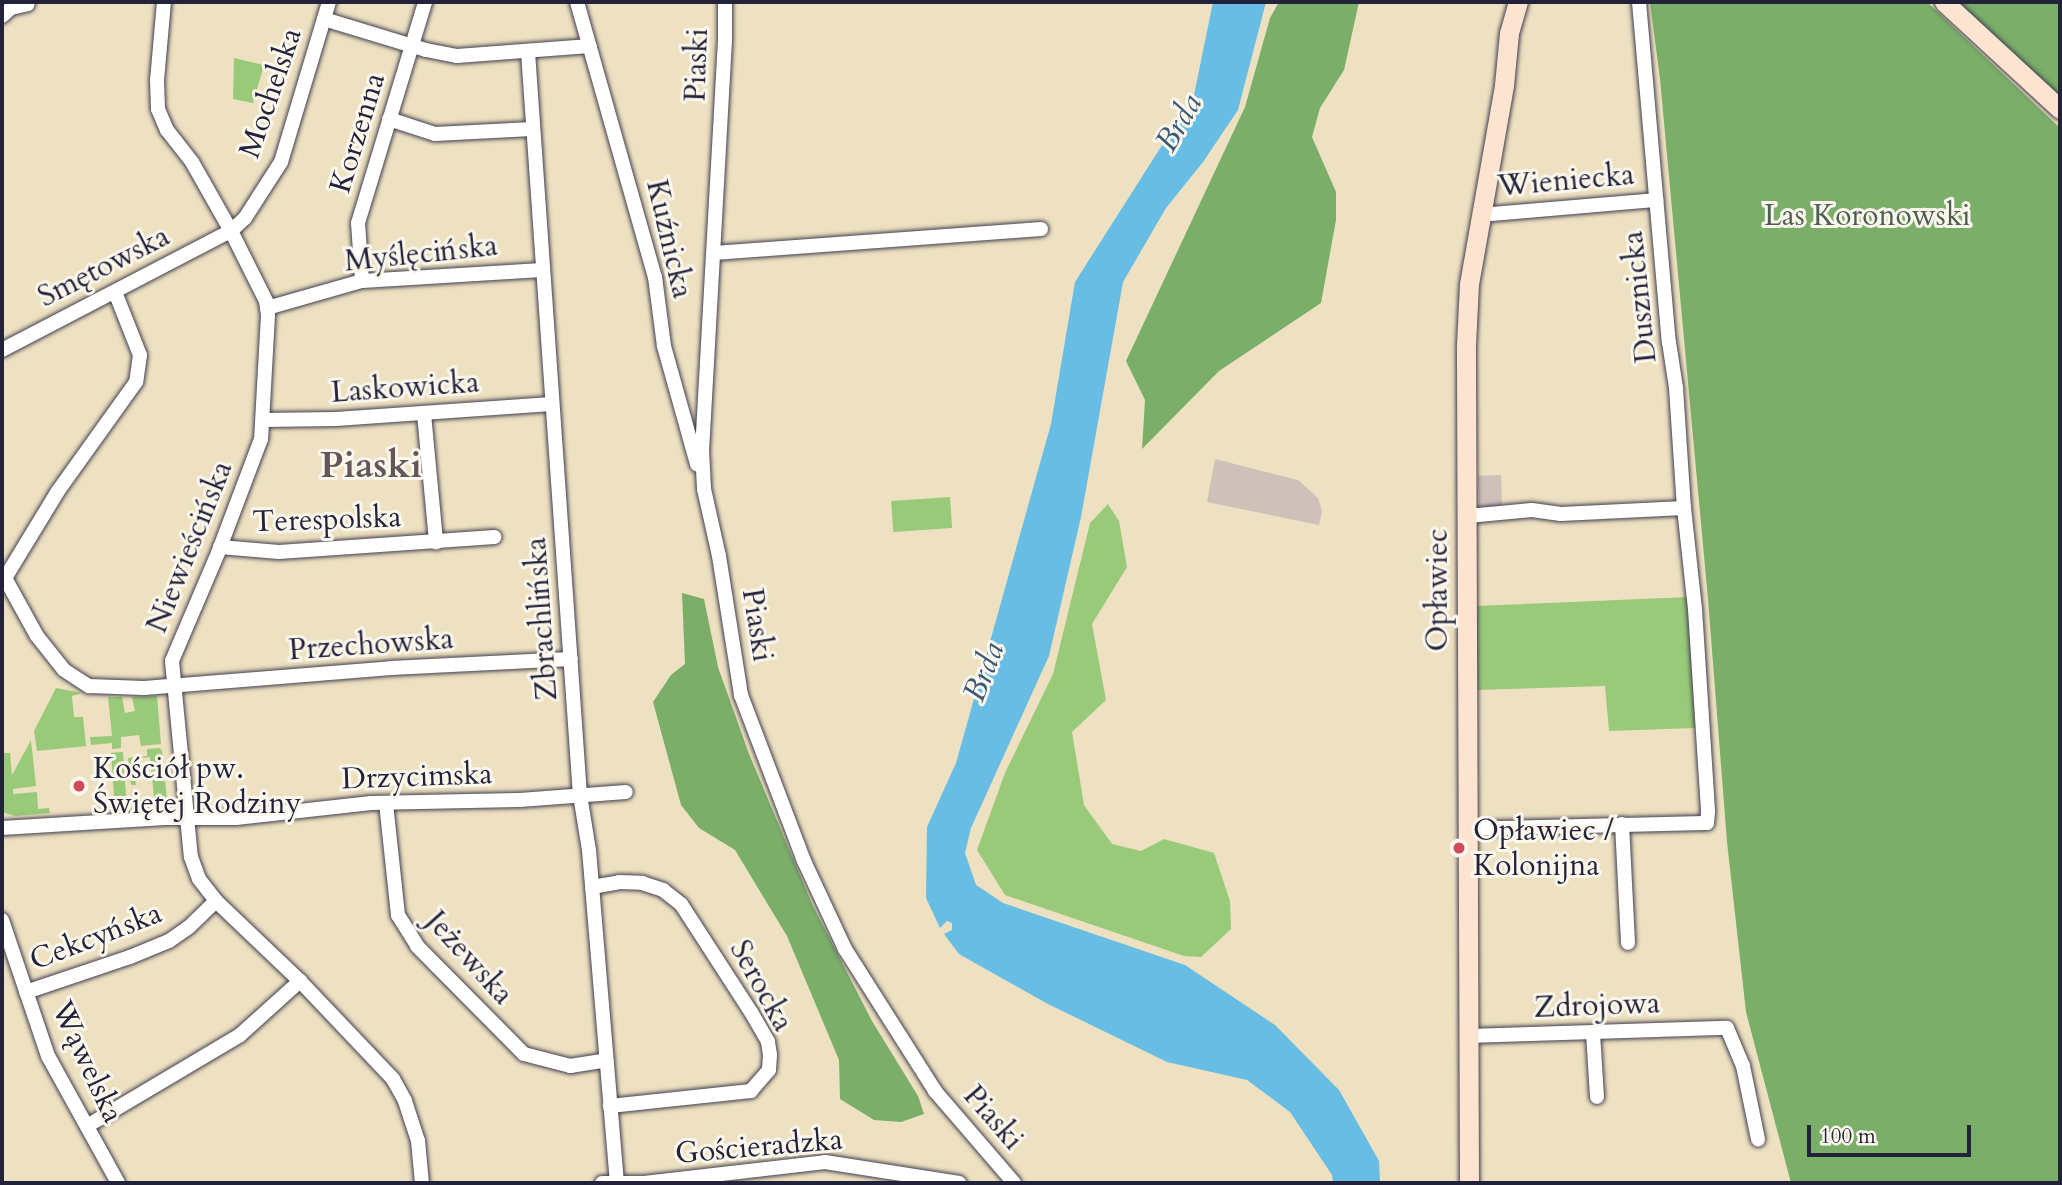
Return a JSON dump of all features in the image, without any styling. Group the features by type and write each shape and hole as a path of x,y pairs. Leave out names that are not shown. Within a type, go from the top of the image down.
{"street":[{"name":"Niewieścińska","path":"164,2 157,80 158,109 167,130 192,162 231,231 267,308 261,439 220,547 172,661 191,858 199,879 216,901 300,981 393,1079 405,1101 418,1141 422,1183"},
{"name":"Mochelska","path":"231,231 245,218 281,162 329,2"},
{"name":"Korzenna","path":"362,281 358,223 425,2"},
{"name":"Kuźnicka","path":"577,2 654,277 664,346 704,489"},
{"name":"Piaski","path":"725,2 714,253 702,429 704,489 719,556 741,695 804,861 845,948 899,1038 935,1091 1014,1183"},
{"name":"Opławiec","path":"1469,1183 1469,284 1504,86 1510,33 1518,2"},
{"name":"Dusznicka","path":"1622,824 1707,822 1704,732 1676,388 1639,2"},
{"path":"1944,2 2060,109"},
{"path":"2,16 11,8 28,4"},
{"path":"324,19 411,46 457,56 590,46"},
{"name":"Zbrachlińska","path":"528,52 580,795 592,887 607,1060 610,1182"},
{"path":"389,119 435,134 532,128"},
{"name":"Wieniecka","path":"1480,215 1656,200"},
{"path":"714,253 1041,229"},
{"name":"Smętowska","path":"2,349 231,231"},
{"name":"Myślęcińska","path":"267,308 362,281 542,270"},
{"name":"Przechowska","path":"115,292 139,355 136,382 58,491 5,578 37,636 64,670 89,686 175,686 391,668 571,659"},
{"name":"Laskowicka","path":"263,420 424,414 551,404"},
{"name":"Terespolska","path":"424,414 436,542"},
{"path":"1468,516 1532,510 1561,514 1684,508"},
{"name":"Terespolska","path":"220,547 279,552 494,537"},
{"name":"Drzycimska","path":"2,828 236,818 386,803 626,792"},
{"name":"Jeżewska","path":"386,803 398,915 417,947 524,1054 570,1066 607,1060"},
{"path":"1468,829 1622,824 1628,943"},
{"name":"Serocka","path":"592,887 619,882 642,883 663,890 681,904 751,1012 768,1042 770,1055 769,1070 751,1091 610,1106"},
{"name":"Cekcyńska","path":"26,992 169,941 189,927 216,901"},
{"name":"Wąwelska","path":"2,920 48,1056 118,1183"},
{"path":"87,1126 240,1035 300,981"},
{"name":"Zdrojowa","path":"1468,1036 1727,1028 1744,1066 1758,1139"},
{"path":"1593,1033 1597,1097"},
{"name":"Gościeradzka","path":"610,1182 644,1183 825,1162 960,1183"}],"shaded area":[{"path":"1215,459 1298,480 1318,498 1322,511 1319,525 1207,502"},
{"path":"1501,475 1502,506 1479,507 1478,476"}],"green space":[{"path":"1279,2 1359,2 1344,70 1320,108 1312,137 1336,192 1336,220 1321,303 1219,371 1142,449 1145,400 1126,361 1245,107 1270,18"},
{"name":"Las Koronowski","path":"1650,2 1927,2 2060,128 2060,1183 1791,1183 1746,1012 1727,842 1708,599 1660,79"},
{"path":"1956,2 2060,2 2060,97"},
{"path":"234,58 264,65 253,103 233,99"},
{"path":"950,497 952,528 893,532 891,501"},
{"path":"1108,504 1119,521 1127,567 1092,624 1106,700 1072,732 1084,805 1112,844 1141,851 1164,839 1214,853 1230,901 1231,929 1201,957 1184,956 1005,895 977,850 1005,773 1053,674 1090,523"},
{"path":"682,593 704,599 718,667 749,754 813,906 872,1021 918,1096 924,1114 901,1122 874,1120 840,1099 839,1060 787,936 735,850 699,828 681,805 653,702 671,675 685,664"},
{"path":"1688,597 1696,728 1609,731 1605,686 1477,690 1476,606"},
{"path":"56,688 82,693 72,696 74,717 83,717 86,746 37,751 34,731"},
{"path":"157,696 161,744 141,746 139,735 121,737 121,748 112,749 112,743 91,745 90,737 112,736 108,697 122,697 125,713 135,711 132,697"},
{"path":"31,740 36,786 13,789 13,794 37,792 38,809 49,808 50,813 15,816 2,812 2,753 10,753 12,775"},
{"path":"147,749 162,750 168,809 133,809 131,791 136,790 138,800 154,798 150,757 133,759 136,785 131,785 128,758 147,756"},
{"path":"123,752 127,807 115,808 111,753"}],"water":[{"name":"Brda","path":"1213,2 1266,2 1238,110 1203,162 1166,208 1123,282 1081,517 1049,656 971,828 965,853 976,885 1003,903 1185,965 1275,1025 1339,1090 1379,1161 1380,1183 1333,1183 1332,1175 1290,1112 1247,1080 1167,1062 1046,1003 959,954 944,934 952,930 952,923 947,921 940,928 926,898 927,827 956,763 1051,424 1075,282 1194,95"}],"place":[{"name":"Kościół pw. Świętej Rodziny","path":"79,786"},
{"name":"Opławiec / Kolonijna","path":"1459,848"}],"district":[{"name":"Piaski","path":"371,465"}]}
